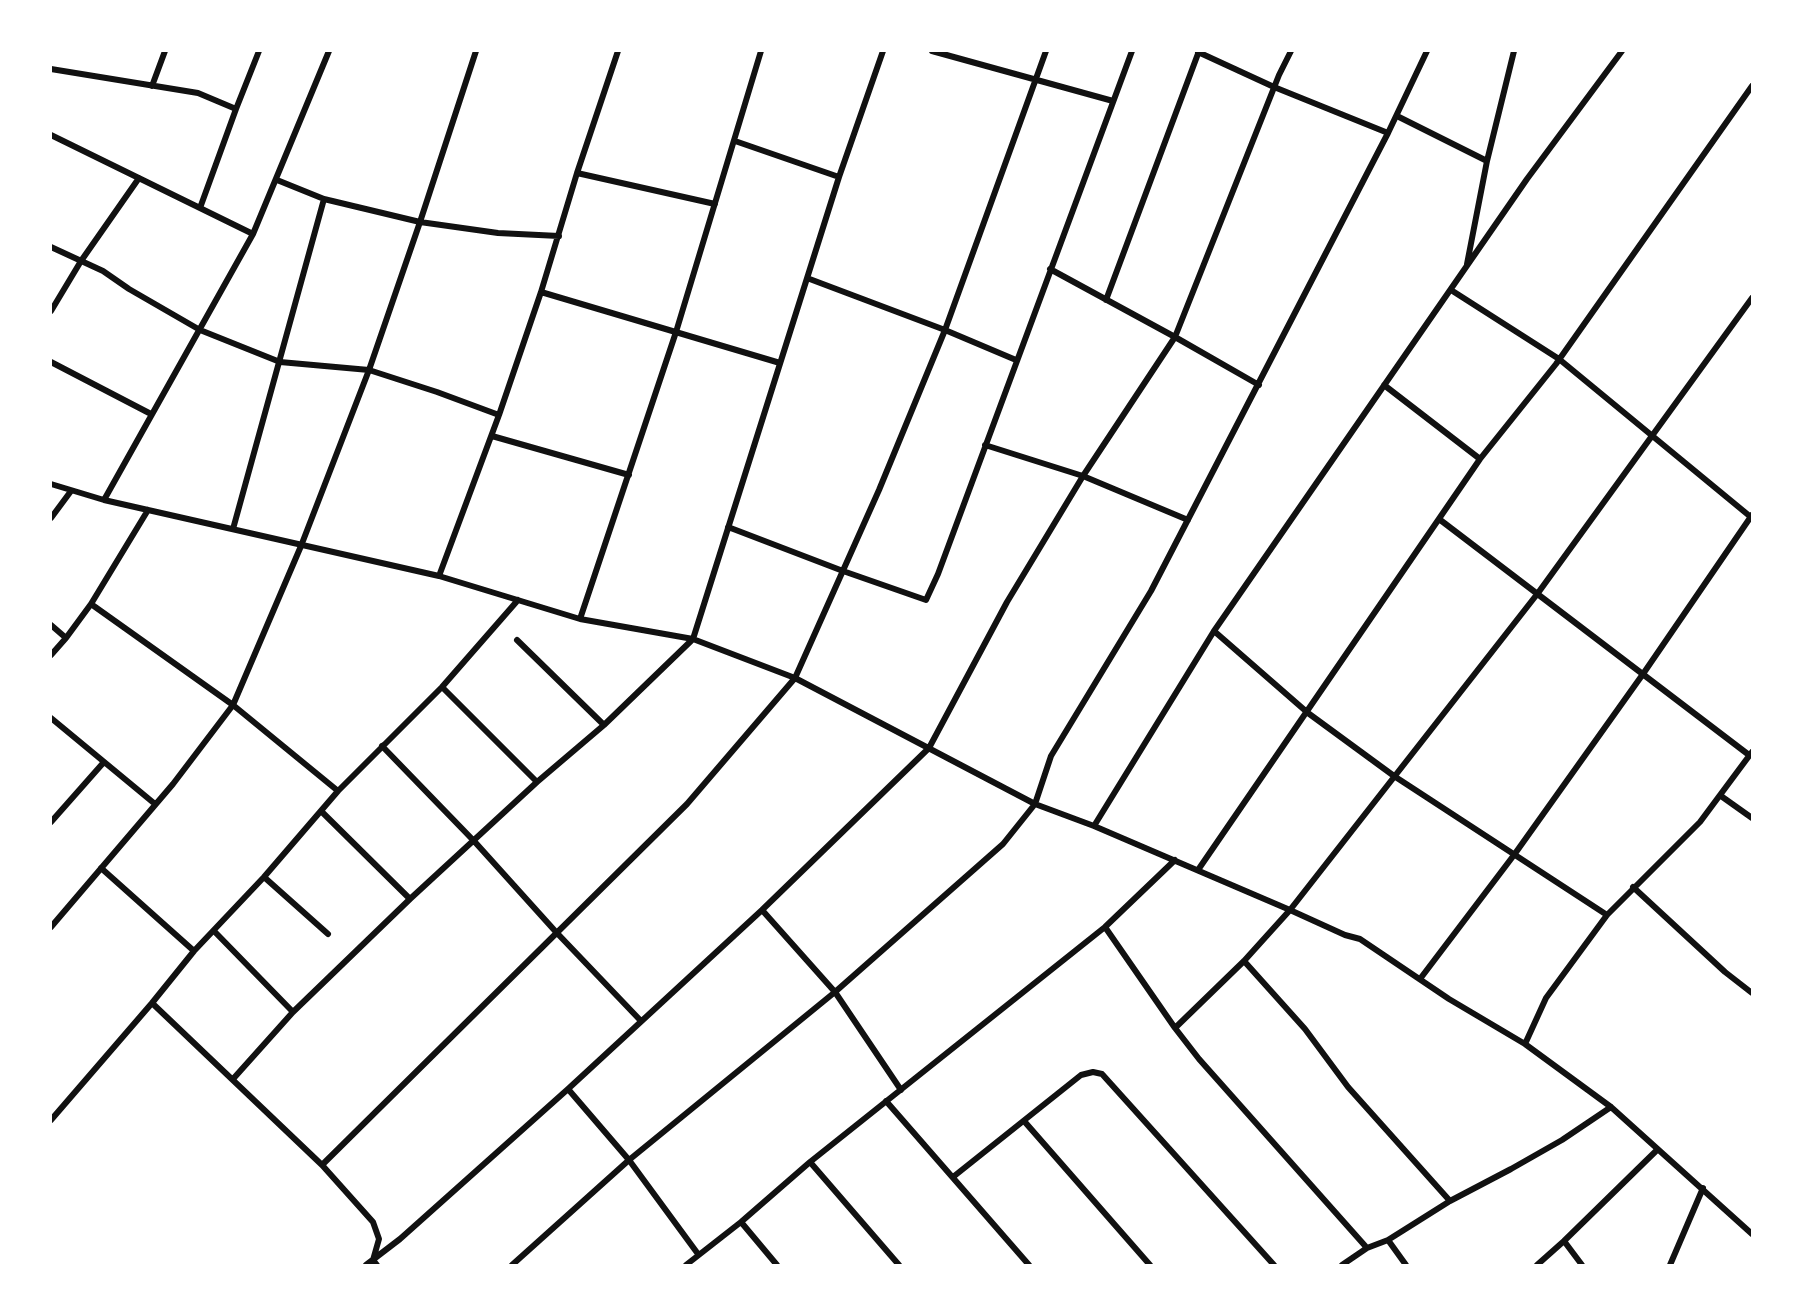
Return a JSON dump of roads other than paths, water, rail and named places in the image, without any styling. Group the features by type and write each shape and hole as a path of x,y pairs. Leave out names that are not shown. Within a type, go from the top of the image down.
{"street":[{"path":"152,86 165,51"},
{"path":"200,208 259,51"},
{"path":"104,500 253,234 330,51"},
{"path":"51,927 156,804 233,705 301,546 369,370 476,51"},
{"path":"440,576 500,415 618,51"},
{"path":"580,619 676,332 761,51"},
{"path":"233,1079 293,1012 410,899 537,782 604,725 693,639 839,177 883,51"},
{"path":"933,51 1113,101"},
{"path":"322,1165 687,804 795,678 945,330 1046,51"},
{"path":"728,527 926,600 938,574 1132,51"},
{"path":"1106,300 1198,51 1274,87 1388,133"},
{"path":"366,1265 375,1262 641,1022 929,748 1007,602 1083,476 1175,337 1274,87 1291,51"},
{"path":"512,1265 629,1160 835,992 1003,844 1035,804 1051,756 1150,591 1188,520 1397,116 1427,51"},
{"path":"1467,266 1487,161 1514,51"},
{"path":"1094,826 1214,631 1527,179 1622,51"},
{"path":"51,69 198,93 236,109"},
{"path":"1198,870 1308,713 1480,459 1560,359 1752,86"},
{"path":"1397,116 1487,161"},
{"path":"51,135 253,234"},
{"path":"735,141 839,177"},
{"path":"577,173 715,204"},
{"path":"51,311 81,261 139,178"},
{"path":"277,180 324,198 420,222 498,233 559,236"},
{"path":"233,529 324,198"},
{"path":"51,247 103,271 129,289 200,330 280,362 369,370 500,415"},
{"path":"1050,269 1259,385"},
{"path":"807,278 945,330 1016,360"},
{"path":"1420,979 1514,855 1752,517 1560,359 1450,290"},
{"path":"541,291 780,363"},
{"path":"1175,1028 1244,961 1290,909 1538,593 1752,298"},
{"path":"51,362 151,414"},
{"path":"1384,385 1480,459"},
{"path":"492,436 629,475"},
{"path":"985,445 1083,476 1188,520"},
{"path":"51,484 104,500 440,576 580,619 693,639 795,678 1035,804 1175,860 1290,909 1345,936 1360,939 1449,999 1525,1044 1611,1107 1752,1234"},
{"path":"51,518 71,491"},
{"path":"51,655 90,604 148,510"},
{"path":"1439,519 1751,754 1700,822 1607,915 1546,998 1525,1044"},
{"path":"51,1120 194,951 264,877 338,791 442,687 518,600"},
{"path":"90,604 233,705 338,791"},
{"path":"51,626 66,638"},
{"path":"1214,631 1308,713 1394,776 1607,915"},
{"path":"517,640 604,725"},
{"path":"442,687 537,782"},
{"path":"51,718 156,804"},
{"path":"382,746 474,841 641,1022"},
{"path":"51,822 104,762"},
{"path":"1721,796 1752,818"},
{"path":"322,812 410,899"},
{"path":"686,1265 741,1222 810,1162 1105,927 1175,860"},
{"path":"101,868 194,951"},
{"path":"264,877 328,933"},
{"path":"1633,887 1725,972 1752,993"},
{"path":"762,909 835,992 901,1090"},
{"path":"1105,927 1199,1059 1367,1248"},
{"path":"214,931 293,1012"},
{"path":"1244,961 1305,1029 1348,1087 1450,1201"},
{"path":"152,1003 322,1165 373,1222 379,1239 375,1262"},
{"path":"953,1177 1081,1075 1093,1072 1102,1074 1274,1265"},
{"path":"568,1089 629,1160 698,1254"},
{"path":"886,1101 1029,1265"},
{"path":"1342,1265 1367,1248 1388,1240 1450,1201 1511,1169 1611,1107"},
{"path":"1024,1121 1150,1265"},
{"path":"1537,1265 1657,1150"},
{"path":"810,1162 899,1265"},
{"path":"1670,1265 1703,1188"},
{"path":"741,1222 777,1265"},
{"path":"1388,1240 1406,1265"},
{"path":"1564,1241 1582,1265"}]}
